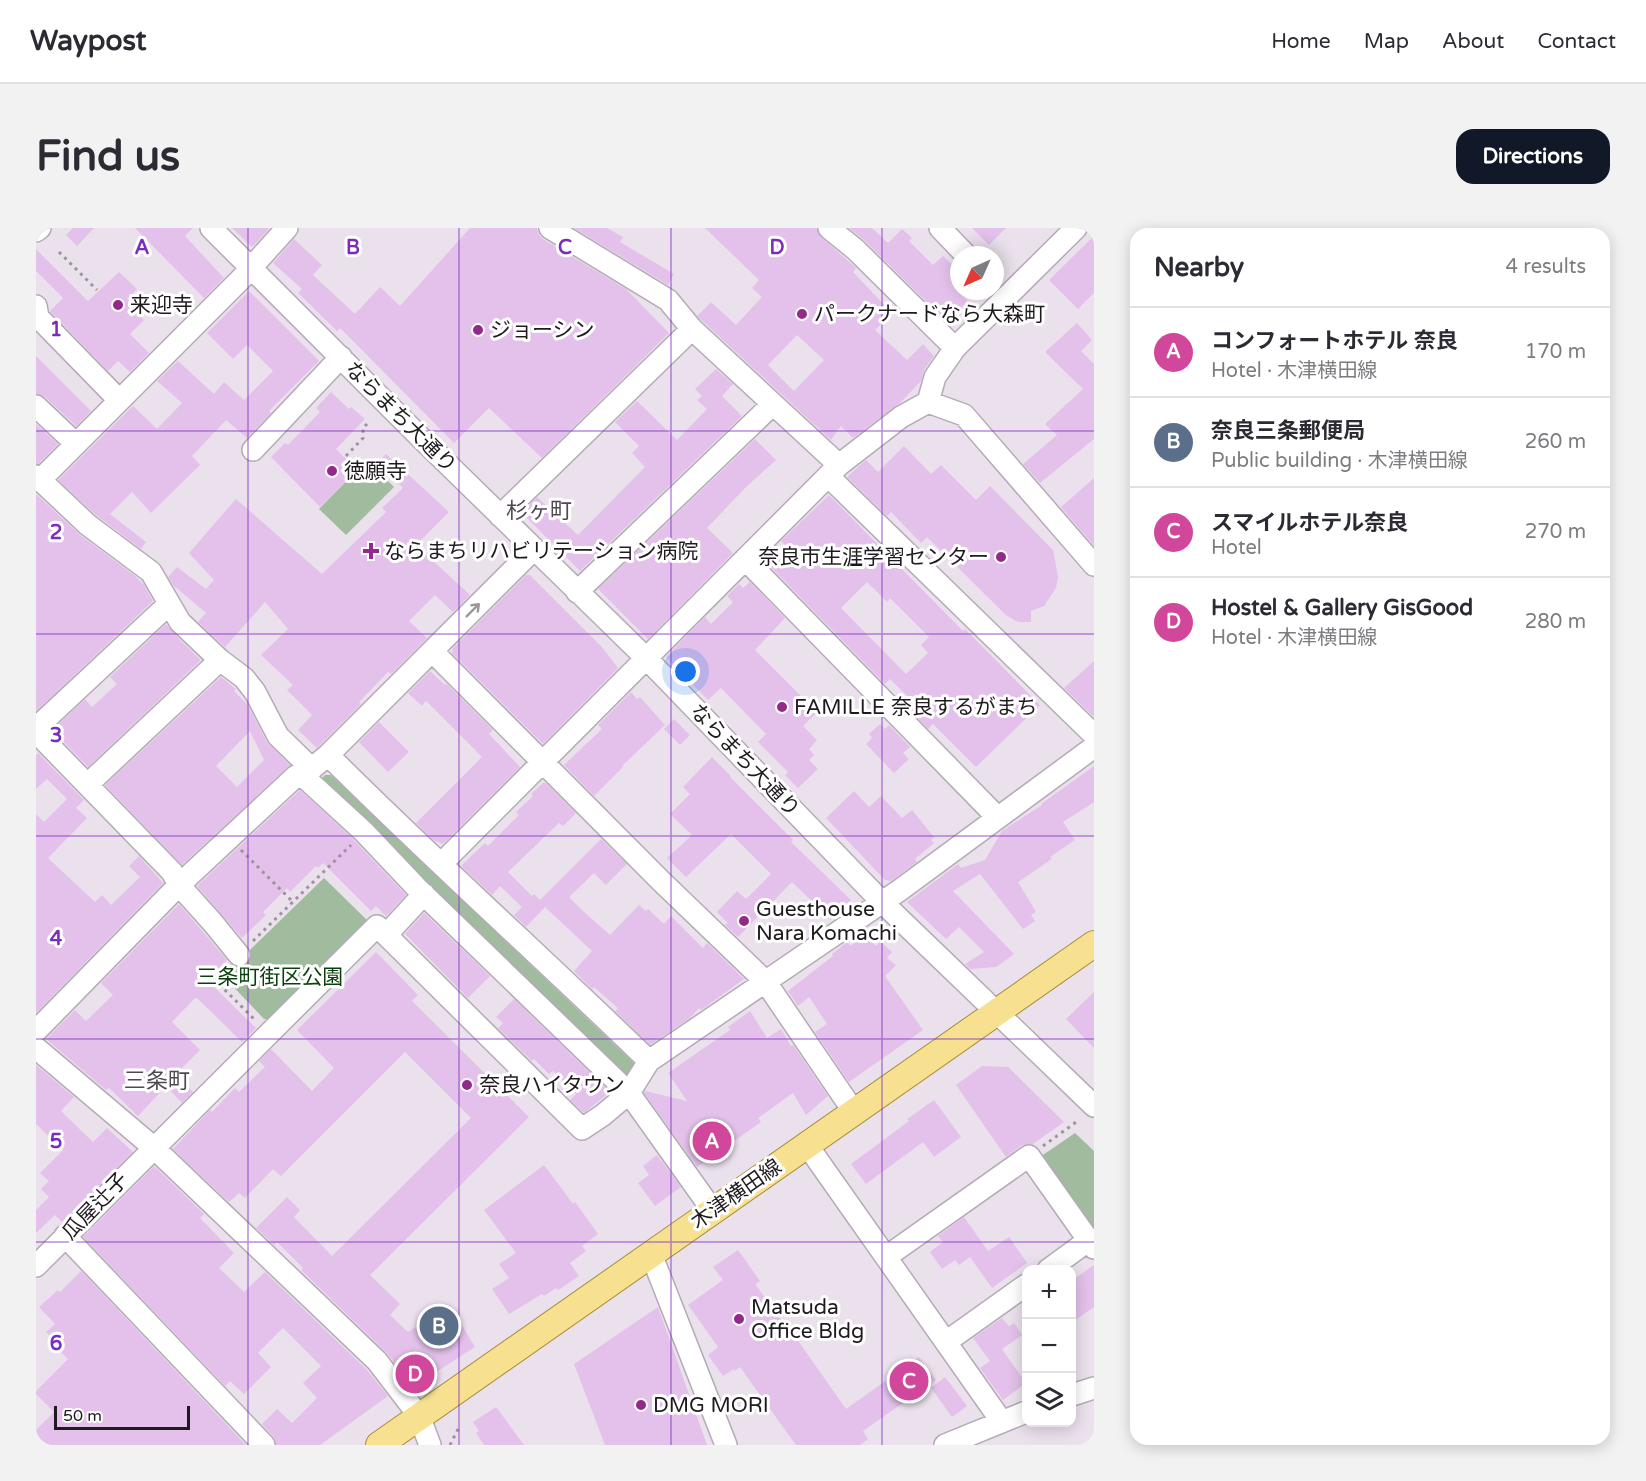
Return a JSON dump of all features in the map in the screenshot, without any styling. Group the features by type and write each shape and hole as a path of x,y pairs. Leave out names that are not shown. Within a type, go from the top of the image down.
{"main road":[{"name":"木津横田線","path":"379,1445 1094,944"}],"street":[{"path":"36,231 40,228"},
{"name":"ならまち大通り","path":"211,228 646,658 882,902 1094,1106"},
{"path":"287,228 240,280 76,444 38,478 88,525 151,572 180,622 220,660 244,678 255,692 278,736 315,767 384,812 562,976 649,1061"},
{"path":"550,228 668,300 693,329 773,404 833,470 1094,735"},
{"path":"829,228 856,250 955,348"},
{"path":"940,228 957,246"},
{"path":"1004,288 1076,228"},
{"path":"441,864 833,470 902,417 928,402 935,377 993,300"},
{"path":"36,306 38,317 119,400"},
{"path":"500,516 693,329"},
{"path":"253,450 341,357"},
{"path":"928,402 964,415 1094,566"},
{"path":"577,592 773,404"},
{"path":"36,406 76,444"},
{"path":"36,1031 179,885 296,776 315,767 534,549"},
{"path":"745,559 997,817"},
{"path":"169,604 36,730 172,872 179,885 239,955"},
{"path":"432,651 661,881 765,981 854,1112"},
{"path":"88,784 220,660"},
{"path":"424,894 387,934 582,1129 629,1093 649,1061 882,902 1094,747"},
{"path":"315,767 364,832 424,894 629,1093 713,1211"},
{"name":"瓜屋辻子","path":"36,1266 377,926 387,934"},
{"path":"36,1048 153,1147 377,1360 419,1416 430,1445"},
{"path":"807,1145 1002,1422"},
{"path":"886,1257 1029,1156 1092,1244 1055,1265"},
{"path":"65,1236 264,1445"},
{"path":"651,1254 726,1445"},
{"path":"946,1342 1022,1288"},
{"path":"1076,1393 1094,1388"},
{"path":"945,1445 1022,1414"}],"path":[{"path":"59,252 97,290"},
{"path":"346,456 363,438 363,428 368,423"},
{"path":"268,1033 214,980 364,832"},
{"path":"230,838 292,902"},
{"path":"1029,1156 1077,1122 1094,1106"},
{"path":"452,1445 458,1430"}],"green space":[{"path":"367,460 394,487 346,535 319,509"},
{"path":"325,775 331,775 634,1063 636,1068 629,1080 317,783"},
{"name":"三条町街区公園","path":"324,878 370,923 274,1019 264,1019 223,976"},
{"path":"1075,1133 1094,1151 1094,1231 1040,1157"}],"building":[{"path":"73,228 94,228 77,246 66,235"},
{"path":"135,228 193,228 185,236 224,278 204,298"},
{"path":"232,228 267,228 269,229 252,247"},
{"name":"ジョーシン","path":"470,228 537,228 543,239 626,289 669,333 542,458 489,408 454,443 340,328 337,331 298,293 302,289 273,263 294,239 322,265 313,275 355,314 380,287 400,306"},
{"path":"574,228 607,228 623,237 620,242 674,274 668,285"},
{"path":"705,228 817,228 821,237 856,268 853,272 892,313 875,330 907,360 923,344 934,356 924,370 921,381 900,403 853,438 841,426 831,440 697,316 711,302 736,325 762,297 752,288 759,280","holes":["797,335 824,360 794,391 768,365"]},
{"path":"849,228 872,228 888,243 902,229 912,238 909,241 933,265 943,256 950,263 950,300 967,300 968,303 949,324"},
{"path":"972,228 1006,228 989,245"},
{"path":"1094,236 1094,293 1078,309 1049,280"},
{"path":"36,249 88,301 119,272 137,289 127,299 141,313 139,315 144,320 130,334 149,353 130,372 118,361 108,371 50,311 63,298 36,271"},
{"path":"249,291 319,361 269,411 271,413 247,438 226,420 192,456 200,465 151,513 132,492 110,514 146,542 141,549 96,515 58,480 133,406 157,429 182,403 157,381 178,361 214,394 224,382 244,400 273,371 247,345 233,359 207,333"},
{"path":"1077,323 1092,340 1081,351 1094,364 1094,439 1040,483 1023,464 1057,435 1045,424 1083,389 1045,352"},
{"path":"36,356 91,411 76,426 45,397 36,394"},
{"path":"716,369 733,384 722,396 742,416 580,571 525,516 525,510 537,497 578,535 645,467 632,453 639,446 615,422 637,401 677,440 707,409 697,400 702,396 695,389"},
{"path":"331,392 349,409 351,407 365,419 336,449 357,470 320,507 271,457 285,443 288,445 320,412 316,408"},
{"path":"36,424 58,444 38,464 36,464"},
{"path":"755,439 776,460 746,487 707,528 733,553 648,639 598,589"},
{"path":"904,446 931,474 941,465 976,500 990,486 1053,550 1058,577 1056,588 1044,606 1031,611 1031,622 1018,622 1006,615 927,537 921,543 891,512 887,516 847,477 866,460 878,472"},
{"path":"386,454 449,512 416,545 470,595 453,612 435,595 409,621 427,638 391,674 388,672 359,702 361,704 317,748 298,730 312,715 287,690 293,685 261,655 288,629 265,602 225,647 198,622 206,613 173,585 168,577 177,567 206,589 214,580 189,553 236,499 322,574 386,512 382,508 403,488 378,462"},
{"path":"1094,478 1094,546 1061,507"},
{"path":"36,494 80,535 134,575 144,585 153,601 36,711"},
{"path":"829,495 963,631 965,629 1040,705 976,767 933,724 928,729 911,711 917,706 890,679 885,684 768,564 786,546 781,541","holes":["867,582 887,602 890,598 929,637 921,645 928,653 906,674 841,608"]},
{"path":"526,575 530,575 601,646 618,668 543,744 452,653 453,648"},
{"path":"750,582 785,618 755,650 817,712 803,726 817,740 809,749 814,755 809,760 818,769 798,788 785,775 788,772 758,742 766,734 721,688 708,700 666,657 705,617 711,624 733,602 727,596 739,584 743,588"},
{"path":"166,624 201,660 88,767 52,730 85,699 92,707 117,684 110,677"},
{"path":"1094,661 1094,717 1064,688"},
{"path":"430,671 445,685 446,683 493,730 489,734 520,767 443,844 433,840 416,823 482,757 426,701 422,706 408,693"},
{"path":"221,677 236,689 234,691 247,704 267,742 290,765 182,865 105,785","holes":["250,731 264,760 237,787 216,766"]},
{"path":"631,692 637,699 640,697 665,725 594,796 564,765 602,729 598,725"},
{"path":"674,719 690,735 680,745 664,729"},
{"path":"379,722 409,752 388,772 359,742"},
{"path":"880,724 885,729 889,725 910,747 903,753 909,759 894,773 866,744 872,738 869,734"},
{"path":"38,753 84,800 76,808 87,818 48,858 95,902 102,895 111,905 140,877 129,866 139,856 163,883 36,1013 36,814 44,822 67,799 47,779 36,789 36,755"},
{"path":"712,757 793,840 791,842 851,900 831,920 792,882 738,937 725,925 728,923 717,912 737,891 746,899 771,874 731,834 686,877 667,858 692,835 670,814 690,794 683,787"},
{"path":"1094,766 1094,802 1063,822 1075,840 1018,882 1036,912 1031,915 1035,921 1023,929 980,874 953,891 1014,954 996,967 970,969 965,964 984,952 959,927 946,939 907,902 958,864 961,868 985,860 1002,831 1042,805"},
{"path":"543,783 546,783 576,813 563,826 559,823 508,872 532,896 534,894 540,900 601,839 627,864 606,885 594,873 569,897 582,910 610,935 639,905 646,911 648,909 664,924 671,916 703,948 707,943 744,979 701,1010 699,1008 690,1018 650,1045 615,1011 618,1008 594,987 592,989 574,971 592,951 545,907 526,927 514,915 522,907 500,886 492,895 461,866 485,843 488,846 519,815 516,812"},
{"path":"300,790 351,837 406,895 386,916 376,906 371,911 323,863 318,868 316,866 290,892 287,888 263,912 266,915 242,938 197,886"},
{"path":"854,791 869,807 881,796 902,818 912,810 934,837 931,840 934,843 915,859 917,862 891,881 885,880 826,818"},
{"path":"179,904 227,960 207,980 256,1028 242,1042 197,998 194,999 172,1022 200,1050 176,1074 193,1092 182,1103 166,1086 138,1116 109,1088 106,1090 46,1039 75,1010 86,1021 113,995 101,983"},
{"path":"424,913 490,976 468,998 405,934"},
{"path":"863,933 876,946 880,941 892,952 887,958 896,965 885,976 923,1030 849,1082 815,1032 827,1024 809,997 798,1006 788,991 833,956 832,954 847,942 851,946"},
{"path":"376,952 418,995 412,1001 529,1117 370,1275 400,1304 390,1315 408,1332 450,1305 475,1347 413,1387 386,1352 301,1270 303,1268 277,1242 274,1245 256,1228 287,1197 300,1210 294,1217 332,1256 471,1118 405,1052 281,1176 273,1169 245,1198 239,1193 229,1202 173,1149 210,1110 212,1112 235,1088 239,1092 265,1067 259,1061 271,1049 312,1091 334,1068 297,1030"},
{"path":"1094,992 1094,1048 1066,1019"},
{"path":"514,999 610,1092 584,1113 570,1100 576,1094 553,1071 549,1074 534,1059 532,1061 498,1028 503,1023 496,1017"},
{"path":"750,1011 767,1038 781,1029 828,1096 806,1115 793,1093 758,1118 761,1122 697,1167 644,1093 645,1091 687,1101 668,1073 730,1030 728,1027"},
{"path":"36,1065 74,1097 61,1111 93,1142 107,1128 133,1152 62,1222 55,1215 36,1233 36,1210 49,1197 41,1189 49,1181 40,1173 63,1150 36,1124"},
{"path":"982,1066 1008,1067 1064,1122 1033,1144 1022,1145 1006,1157 956,1085"},
{"path":"934,1100 961,1137 934,1157 923,1142 866,1184 851,1164"},
{"path":"657,1155 681,1187 655,1206 638,1183 649,1175 643,1166"},
{"path":"544,1165 598,1234 582,1246 586,1251 570,1263 579,1276 558,1290 556,1288 544,1296 542,1294 509,1314 492,1289 509,1278 499,1264 516,1253 484,1210"},
{"path":"154,1166 204,1214 200,1218 234,1253 219,1268 244,1292 265,1272 367,1370 388,1396 320,1445 276,1445 274,1437 262,1424 277,1409 292,1423 317,1398 303,1383 321,1366 283,1328 258,1353 271,1367 244,1394 230,1381 225,1386 83,1237"},
{"path":"964,1217 988,1251 1009,1237 1027,1263 992,1288 970,1257 959,1265 955,1260 942,1269 930,1252 943,1242 938,1236"},
{"path":"738,1250 760,1281 755,1284 846,1409 919,1357 936,1380 863,1431 868,1439 860,1445 796,1445 740,1367 723,1376 708,1355 718,1347 688,1305 723,1280 713,1267"},
{"path":"1094,1265 1094,1307 1076,1320 1076,1319 1076,1278"},
{"path":"81,1271 246,1445 43,1445 36,1437 36,1430 54,1412 36,1394 36,1391 68,1359 58,1349 61,1347 46,1332 55,1324 39,1307 58,1290 60,1292"},
{"name":"DMG MORI","path":"658,1307 707,1445 605,1445 574,1364"},
{"path":"1002,1318 1009,1326 1014,1323 1022,1335 1002,1349 1022,1377 1022,1386 1003,1400 980,1368 990,1361 973,1338"},
{"path":"945,1377 967,1406 952,1417 931,1388"},
{"path":"496,1407 524,1445 484,1445 476,1433 479,1431 473,1422"}],"place":[{"name":"来迎寺","path":"118,305"},
{"name":"パークナードなら大森町","path":"802,314"},
{"name":"ジョーシン","path":"478,330"},
{"name":"徳願寺","path":"332,471"},
{"name":"ならまちリハビリテーション病院","path":"371,551"},
{"name":"奈良市生涯学習センター","path":"1001,557"},
{"name":"FAMILLE 奈良するがまち","path":"782,707"},
{"name":"Guesthouse Nara Komachi","path":"744,921"},
{"name":"奈良ハイタウン","path":"467,1085"},
{"name":"コンフォートホテル 奈良","path":"712,1141"},
{"name":"Matsuda Office Bldg","path":"739,1319"},
{"name":"奈良三条郵便局","path":"439,1326"},
{"name":"Hostel & Gallery GisGood","path":"415,1374"},
{"name":"スマイルホテル奈良","path":"909,1381"},
{"name":"DMG MORI","path":"641,1405"}],"district":[{"name":"杉ヶ町","path":"539,510"},
{"name":"三条町","path":"157,1080"}]}
